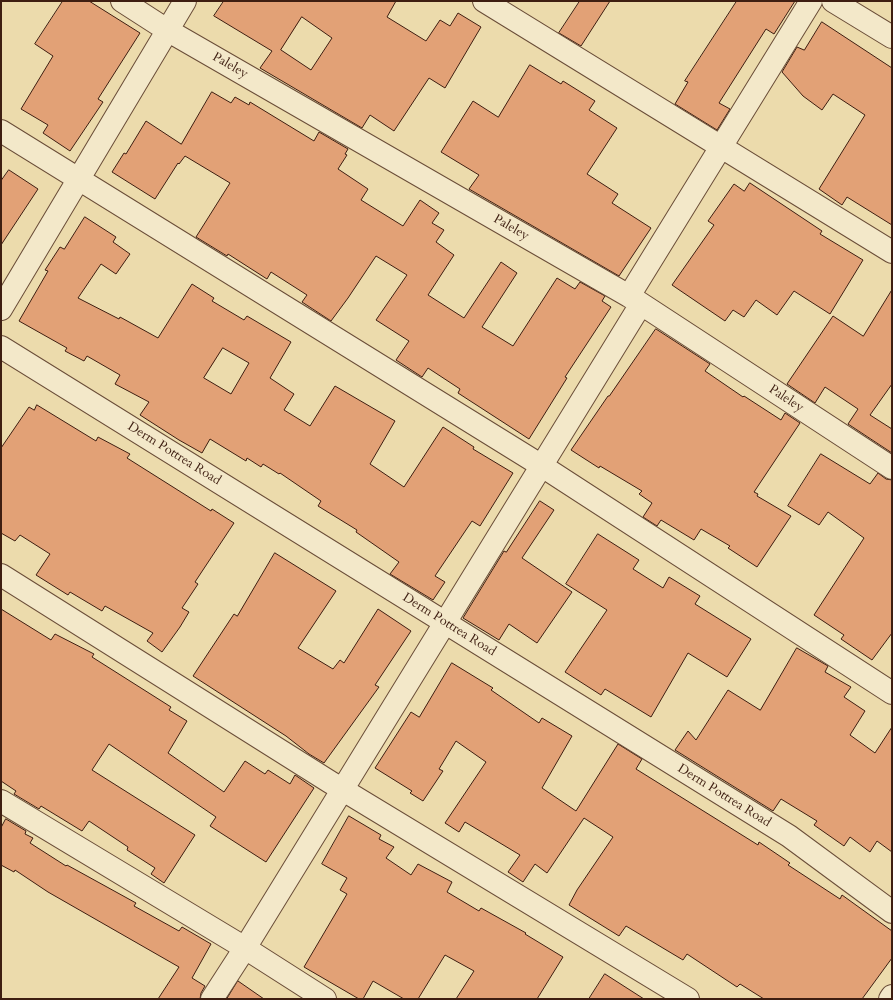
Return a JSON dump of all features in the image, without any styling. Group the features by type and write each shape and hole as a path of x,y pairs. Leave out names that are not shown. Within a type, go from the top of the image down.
{"street":[{"name":"Paleley","path":"122,1 167,30 635,300 892,468"},
{"path":"1,309 80,179 167,30 186,1"},
{"path":"484,1 892,252"},
{"path":"212,999 245,948 542,466 722,147 811,1"},
{"path":"833,1 892,37"},
{"path":"1,131 542,466 892,693"},
{"name":"Derm Pottrea Road","path":"1,347 789,836 892,912"},
{"path":"1,575 343,789 688,999"},
{"path":"1,800 245,948 325,999"}],"building":[{"path":"63,1 89,1 140,33 98,99 103,102 70,151 43,133 48,125 21,109 53,56 35,44"},
{"path":"224,1 396,1 387,17 426,41 440,20 450,26 458,13 481,27 445,88 429,78 394,131 370,115 362,128 260,68 272,51 214,16","holes":["302,17 332,38 311,70 281,50"]},
{"path":"580,1 610,1 581,46 559,33"},
{"path":"737,1 795,1 774,34 766,29 719,103 730,109 717,130 675,104 688,82 685,81"},
{"path":"822,22 892,68 892,225 847,197 842,205 819,189 865,115 833,94 822,110 803,96 782,72 797,47 804,50"},
{"path":"530,65 561,84 563,81 595,101 589,110 617,128 587,174 618,194 612,203 651,228 619,276 469,189 479,175 441,152 473,101 498,117"},
{"path":"212,92 231,103 235,97 249,105 250,102 314,141 319,132 348,149 345,154 347,155 338,169 368,189 361,200 403,226 420,200 439,213 432,223 444,230 436,242 454,255 428,295 464,318 501,262 517,273 482,327 513,346 557,278 575,289 580,282 605,296 602,301 611,307 565,377 567,378 529,439 458,393 460,389 428,368 422,377 396,360 409,341 376,320 407,275 376,256 331,321 302,302 307,295 271,272 267,279 228,254 227,256 196,237 230,183 185,156 179,164 178,163 155,199 112,172 124,153 126,154 146,121 181,144"},
{"path":"9,170 38,189 1,245 1,181"},
{"path":"750,183 822,231 820,234 863,260 830,314 794,291 777,315 756,300 744,317 733,310 725,321 672,285 714,225 708,221 734,184 744,191"},
{"path":"85,217 116,237 113,242 130,254 116,274 101,264 78,298 119,319 120,317 158,338 192,284 214,298 212,301 244,320 247,316 291,342 270,378 294,394 284,410 310,426 335,386 395,421 370,464 404,487 443,427 474,447 473,449 513,473 480,526 472,521 435,576 445,582 433,600 390,574 399,562 356,532 357,530 318,506 321,501 280,473 279,474 263,464 261,467 247,458 246,461 210,439 202,453 179,440 140,415 149,402 115,384 120,375 87,356 84,361 65,351 67,348 19,321 48,271 45,270 60,247 64,249","holes":["223,348 249,363 231,394 204,378"]},
{"path":"892,290 892,384 870,415 892,429 892,453 848,424 858,409 825,387 815,403 787,384 833,316 863,336"},
{"path":"656,329 710,364 705,371 743,397 744,396 781,420 785,413 800,423 754,492 758,494 757,496 791,516 757,567 728,548 730,546 701,529 694,540 661,520 657,526 643,517 652,503 639,494 642,491 600,466 599,468 571,450"},
{"path":"37,405 96,441 98,437 130,454 127,458 211,511 212,509 234,523 195,582 198,584 182,608 189,612 162,652 147,641 153,633 105,606 102,611 70,592 68,595 36,575 50,554 20,535 15,541 1,533 1,448 29,407 34,410"},
{"path":"821,454 870,484 878,473 886,479 892,480 892,633 872,660 841,639 844,635 814,615 864,538 828,512 819,525 788,506"},
{"path":"540,501 554,510 522,558 572,592 537,643 509,624 499,640 463,618 504,551 506,552"},
{"path":"598,534 639,560 633,569 663,588 669,577 700,596 695,604 751,639 727,677 688,653 651,717 605,689 601,695 565,672 607,610 566,584"},
{"path":"275,553 336,591 298,648 333,669 340,660 344,663 378,609 411,631 375,685 379,687 324,763 309,754 286,736 193,676 234,614 237,616"},
{"path":"1,609 51,640 55,634 94,654 92,657 171,707 169,710 187,721 168,753 224,792 245,761 265,774 268,770 290,784 295,775 314,788 266,862 210,826 216,817 109,744 92,770 195,835 164,883 151,874 155,868 127,850 128,847 89,821 82,831 41,806 39,809 14,794 16,791 1,781"},
{"path":"797,648 828,666 825,672 851,687 844,697 865,711 850,735 875,753 892,727 892,852 877,841 870,852 850,837 844,846 814,825 817,821 781,799 773,811 675,750 688,731 696,740 728,690 760,710"},
{"path":"452,663 493,688 491,690 539,723 542,718 572,736 542,788 576,811 618,744 642,759 636,769 758,845 759,842 790,863 788,865 840,899 842,895 892,931 892,958 862,999 764,999 740,984 737,987 687,954 683,960 626,926 619,936 569,905 577,890 613,837 584,818 547,873 535,864 523,882 508,872 520,855 465,822 459,832 445,823 486,762 456,741 439,769 443,771 423,801 410,793 412,791 375,768 411,712 419,717"},
{"path":"349,816 381,835 379,839 394,847 386,858 411,875 418,864 452,882 447,892 479,911 481,908 526,933 525,934 563,957 537,999 456,999 474,971 445,955 418,999 404,999 373,981 363,999 359,999 304,967 347,894 340,890 347,878 322,864"},
{"path":"6,819 26,831 25,834 33,838 30,843 66,866 67,865 136,903 134,906 179,931 182,927 211,944 192,978 205,986 201,993 200,999 158,999 179,967 48,892 15,870 14,872 1,865 1,828"},
{"path":"605,974 644,999 589,999"},
{"path":"238,981 264,999 227,999"}]}
